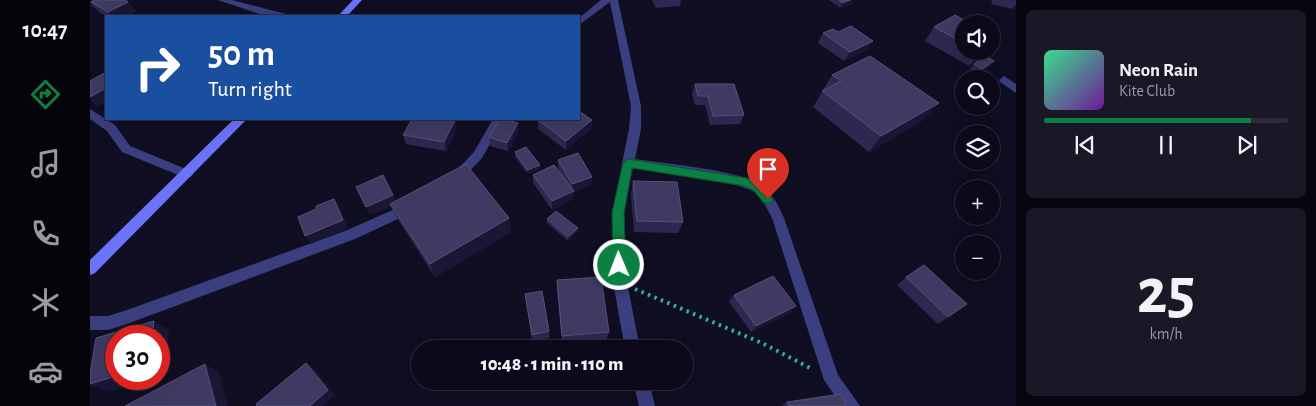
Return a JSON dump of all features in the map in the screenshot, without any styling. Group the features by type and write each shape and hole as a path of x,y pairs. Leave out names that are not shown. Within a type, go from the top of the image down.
{"street":[{"path":"222,0 279,15"},
{"path":"343,15 358,0"},
{"path":"580,21 608,0"},
{"path":"614,0 636,106 636,129 618,213 620,282 632,340"},
{"path":"1004,80 1016,89"},
{"path":"90,113 111,128 126,149 187,174"},
{"path":"90,269 240,120"},
{"path":"449,183 478,155 497,120"},
{"path":"628,163 738,180 758,188 768,199 778,218 832,380 852,406"},
{"path":"90,323 108,323 264,267 350,235 421,202"},
{"path":"643,390 647,406"}],"path":[{"path":"620,282 762,342 832,380"}],"building":[{"path":"95,0 126,0 128,2 108,12 91,2"},
{"path":"839,0 850,0 842,3"},
{"path":"955,15 955,38 934,27"},
{"path":"851,26 873,41 850,52 823,33 833,29 838,32"},
{"path":"870,56 939,103 881,136 822,91 841,81 832,75"},
{"path":"980,60 994,61 982,69 974,64"},
{"path":"105,73 105,89 90,97 90,81"},
{"path":"695,84 734,84 744,115 713,116 708,96 698,96"},
{"path":"580,112 592,120 566,141 538,120 580,120"},
{"path":"411,120 455,120 444,142 403,135"},
{"path":"499,120 518,123 507,143 489,137"},
{"path":"526,147 540,165 527,170 515,152"},
{"path":"578,153 592,177 572,184 558,160"},
{"path":"466,164 509,218 430,264 390,204"},
{"path":"554,165 574,191 552,201 533,175"},
{"path":"383,175 393,195 366,207 356,187"},
{"path":"633,181 677,182 683,222 637,221"},
{"path":"334,199 343,220 305,236 298,217 316,209 316,206"},
{"path":"556,211 578,228 568,237 547,219"},
{"path":"924,265 967,304 948,317 906,277"},
{"path":"773,276 796,306 756,326 734,295"},
{"path":"601,277 609,332 562,336 557,280"},
{"path":"542,291 549,331 532,335 525,294"},
{"path":"154,321 153,325 140,325"},
{"path":"105,335 105,379 90,384 90,374 96,338"},
{"path":"306,363 328,390 310,406 257,406 256,404"},
{"path":"205,364 216,406 125,406 155,390 170,390 170,382"},
{"path":"841,394 846,406 789,406 787,402"}],"route":[{"path":"619,265 618,213 628,163 747,182 758,188 768,199"}]}
